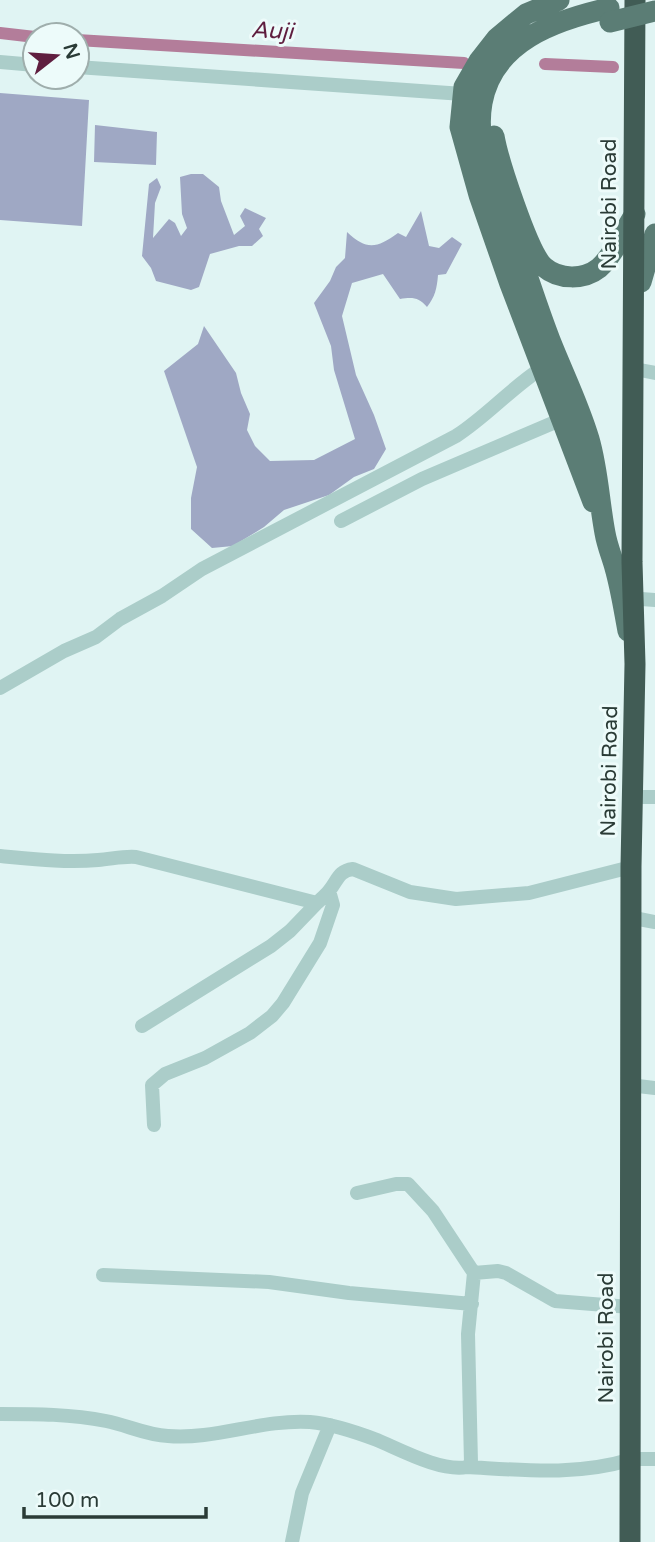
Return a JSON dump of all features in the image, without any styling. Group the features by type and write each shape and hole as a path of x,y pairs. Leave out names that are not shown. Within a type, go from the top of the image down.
{"highway":[{"name":"Nairobi Road","path":"630,1542 641,1459 630,1307 631,867 635,664 632,562 635,0"},
{"name":"Nairobi Road","path":"640,1542 646,1087 648,600 648,371 641,282 642,0"}],"main road":[{"path":"559,0 526,14 497,38 479,61 464,87 460,127 484,208 560,420 605,533 616,570 635,664"},
{"path":"635,214 601,267 587,275 573,277 545,268 535,256 528,239 495,145 493,109 497,89 509,69 533,48 642,0"},
{"path":"605,533 600,486 589,438 531,292 488,171 480,122 482,101 490,79 504,55 528,37 575,16 655,11"},
{"path":"641,282 655,234"}],"street":[{"path":"0,62 21,64"},
{"path":"91,69 463,94"},
{"path":"0,688 64,651 96,637 120,619 162,596 202,569 456,436 522,381 542,368"},
{"path":"341,521 422,479 560,420"},
{"path":"0,856 48,860 136,857 317,903"},
{"path":"142,1026 271,946 290,931 329,891 339,874 346,870 354,869 410,892 456,899 529,893 631,867"},
{"path":"154,1125 152,1085 165,1074 205,1058 250,1033 272,1017 283,1003 325,931 334,905 329,891"},
{"path":"357,1193 408,1184 433,1211 474,1273 468,1334 471,1463 467,1467"},
{"path":"474,1273 506,1273 555,1301 630,1307"},
{"path":"103,1275 269,1282 349,1293 472,1304"},
{"path":"0,1414 76,1416 110,1421 166,1436 192,1436 308,1422 330,1425 373,1438 417,1457 457,1469 467,1467 559,1472 641,1459"},
{"path":"292,1542 302,1493 330,1425"}],"shaded area":[{"path":"0,93 89,100 82,226 0,220"},
{"path":"95,125 157,132 156,165 94,162"},
{"path":"203,174 219,187 221,201 234,235 245,226 240,216 245,208 266,218 259,229 263,236 252,246 239,246 210,254 199,287 191,290 156,281 142,256 149,184 157,178 161,187 155,203 153,238 169,219 175,223 181,236 187,228 182,214 180,177"},
{"path":"421,211 429,246 439,248 452,237 462,244 446,274 438,275 435,292 427,307 415,298 400,299 383,274 352,283 342,316 356,375 386,449 374,469 354,477 329,495 284,510 264,527 233,546 212,548 191,529 191,498 197,467 164,371 198,344 204,326 236,373 250,414 247,430 255,446 270,461 314,460 355,439 334,370 331,346 314,303 330,281 336,267 345,258 347,232 366,245 384,242 398,233 406,237"}],"waterway":[{"name":"Auji","path":"0,33 21,35"},
{"name":"Auji","path":"91,41 464,63"},
{"path":"545,64 613,67"}]}
